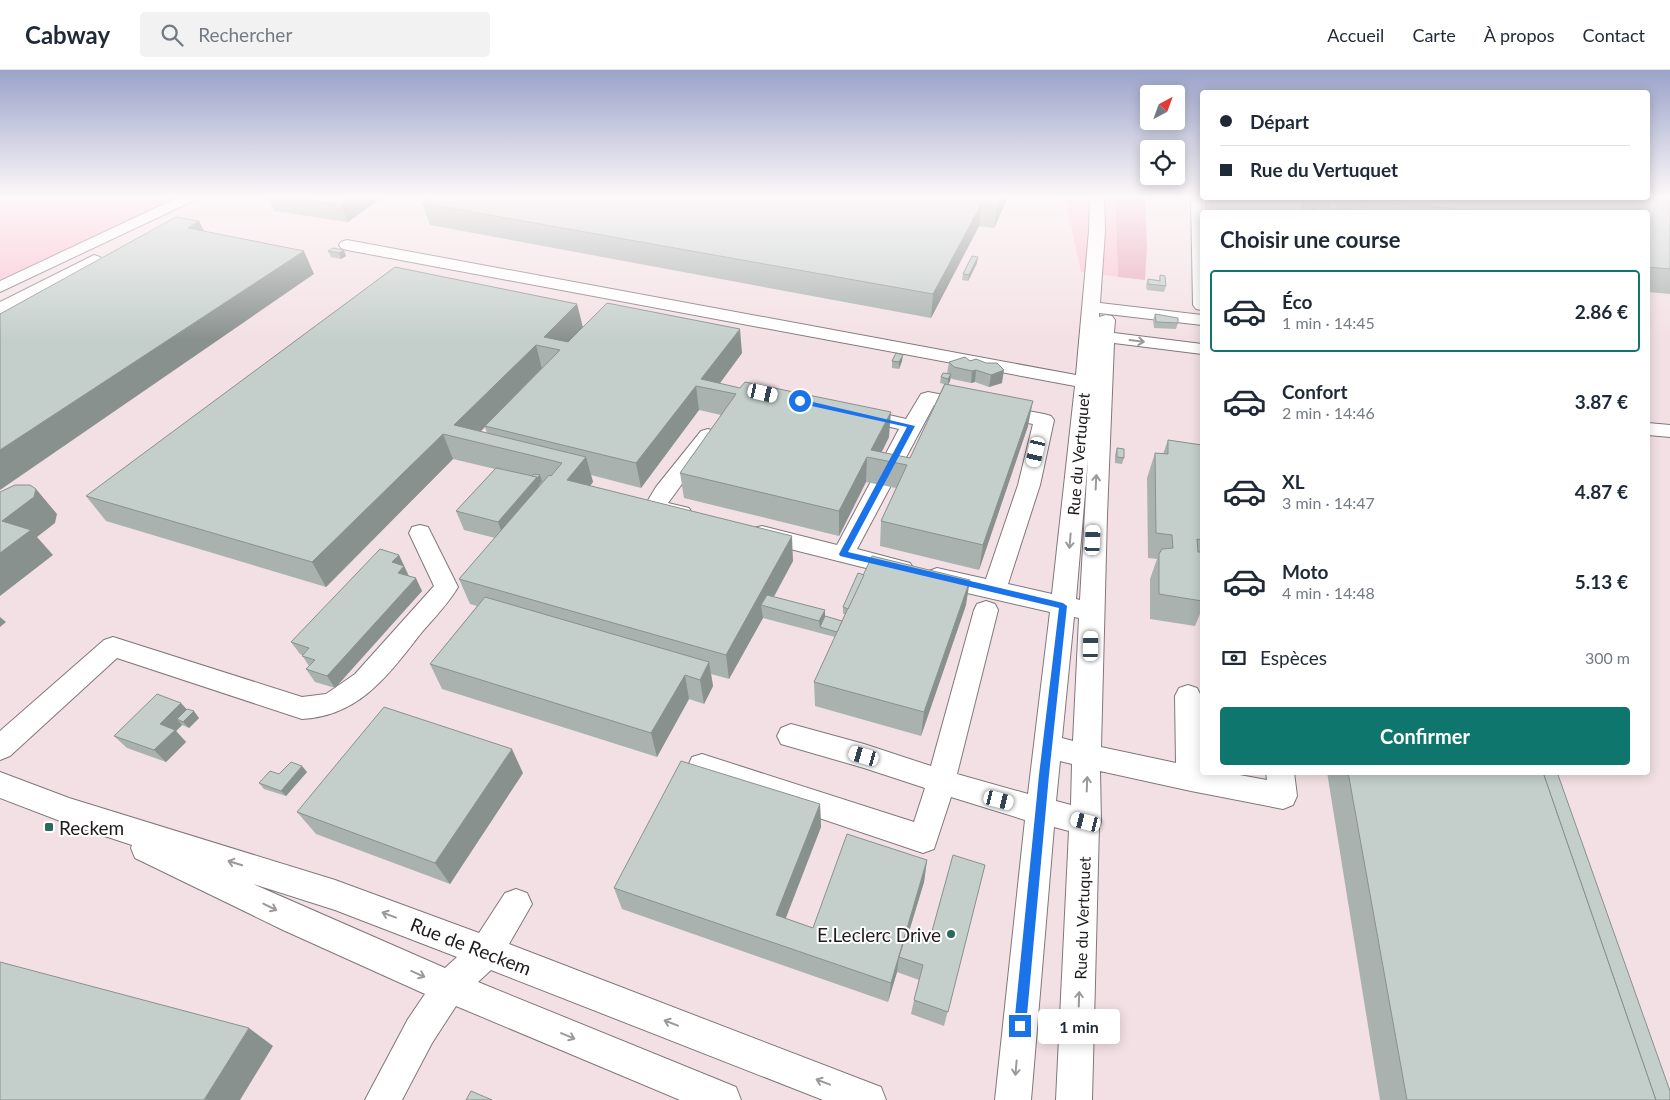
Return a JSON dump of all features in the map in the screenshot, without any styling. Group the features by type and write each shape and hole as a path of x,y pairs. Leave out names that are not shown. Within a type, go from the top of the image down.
{"street":[{"path":"0,287 91,244"},
{"name":"Rue du Vertuquet","path":"1098,244 1099,308"},
{"name":"Rue du Vertuquet","path":"1013,1100 1063,606 1093,384 1106,244"},
{"path":"0,309 125,245"},
{"path":"347,245 1093,384"},
{"path":"1099,308 1200,320"},
{"path":"1097,336 1200,349"},
{"name":"Rue du Vertuquet","path":"1074,1100 1086,822 1092,612 1094,517 1093,384"},
{"path":"702,766 923,839 941,781 990,600 1029,485 1044,420 928,398 911,426 843,554"},
{"path":"837,409 911,426"},
{"path":"702,519 655,507 664,492 721,418"},
{"path":"1650,429 1670,431"},
{"path":"740,528 843,554 990,600 1063,606 1092,612"},
{"path":"0,748 113,647 302,708 317,708 344,697 365,681 446,587 420,533"},
{"path":"1188,696 1191,779"},
{"path":"791,736 999,800 1086,822"},
{"path":"1048,746 1191,779 1283,796 1280,775"},
{"name":"Rue de Reckem","path":"0,785 68,811 335,895 868,1100"},
{"name":"Rue de Reckem","path":"68,811 294,919 449,987 723,1100"},
{"path":"383,1100 420,1031 449,987 486,952 516,904"}],"shaded area":[{"path":"0,244 100,244 0,292"},
{"path":"100,244 1075,244 1081,272 1144,280 1147,244 1200,244 1200,775 1650,775 1650,244 1670,244 1670,1100 0,1100 0,292"},
{"path":"1075,244 1117,244 1118,277 1081,272"},
{"path":"1117,244 1147,244 1145,280 1118,277"}],"building":[{"path":"127,244 269,244 304,251 0,450 0,314"},
{"path":"653,244 960,244 933,294"},
{"path":"1650,244 1670,244 1670,269 1650,267"},
{"path":"333,248 344,250 339,253 328,251"},
{"path":"972,256 978,257 969,275 963,274"},
{"path":"395,267 577,304 544,337 568,342 607,303 740,329 701,379 740,388 745,382 891,412 871,450 910,458 945,384 1033,401 983,545 881,521 907,465 867,457 839,511 680,473 736,394 696,386 636,463 485,426 560,350 536,345 454,425 586,457 567,480 792,536 726,655 459,579 549,475 551,476 562,463 534,456 443,434 312,562 86,496"},
{"path":"1160,275 1165,276 1166,286 1148,284 1148,279 1160,281"},
{"path":"1155,314 1178,318 1178,323 1156,322"},
{"path":"896,353 903,355 899,362 892,361"},
{"path":"965,357 970,361 976,359 986,363 997,363 1004,370 991,375 976,370 972,371 954,367 949,362"},
{"path":"943,373 951,374 948,379 941,377"},
{"path":"1168,440 1200,445 1200,540 1197,539 1198,552 1200,552 1200,601 1159,594 1159,554 1162,549 1173,548 1172,535 1156,533 1155,453 1168,454"},
{"path":"1117,448 1124,449 1124,458 1117,457"},
{"path":"496,468 537,477 498,522 456,511"},
{"path":"15,485 30,485 36,489 34,497 2,521 31,530 0,553 0,492"},
{"path":"380,549 399,555 392,562 404,566 398,573 416,578 327,676 306,669 315,660 302,656 309,648 291,642"},
{"path":"872,556 970,580 924,712 814,682"},
{"path":"858,573 864,575 848,609 843,607"},
{"path":"767,595 825,610 819,621 761,605"},
{"path":"485,597 709,662 700,680 685,675 651,733 430,664"},
{"path":"825,616 842,621 837,632 820,627"},
{"path":"157,694 181,703 160,724 175,730 154,750 114,736"},
{"path":"384,707 512,749 435,863 297,812"},
{"path":"187,709 194,711 183,722 177,719"},
{"path":"681,761 820,804 776,915 813,928 847,834 927,860 891,983 614,888"},
{"path":"291,762 302,766 281,791 259,783 270,771 279,774"},
{"path":"1349,775 1544,775 1656,1100 1407,1100"},
{"path":"1544,775 1558,775 1670,1091 1670,1100 1656,1100"},
{"path":"953,855 985,865 948,1012 914,1000 923,965 899,957 906,934 929,942"},
{"path":"0,962 249,1028 204,1100 0,1100"},
{"path":"471,1091 492,1100 466,1100"}],"place":[{"name":"Reckem","path":"49,827"},
{"name":"E.Leclerc Drive","path":"951,934"}],"route":[{"path":"800,401 911,426 843,554 1063,606 1044,775 1020,1026"}]}
